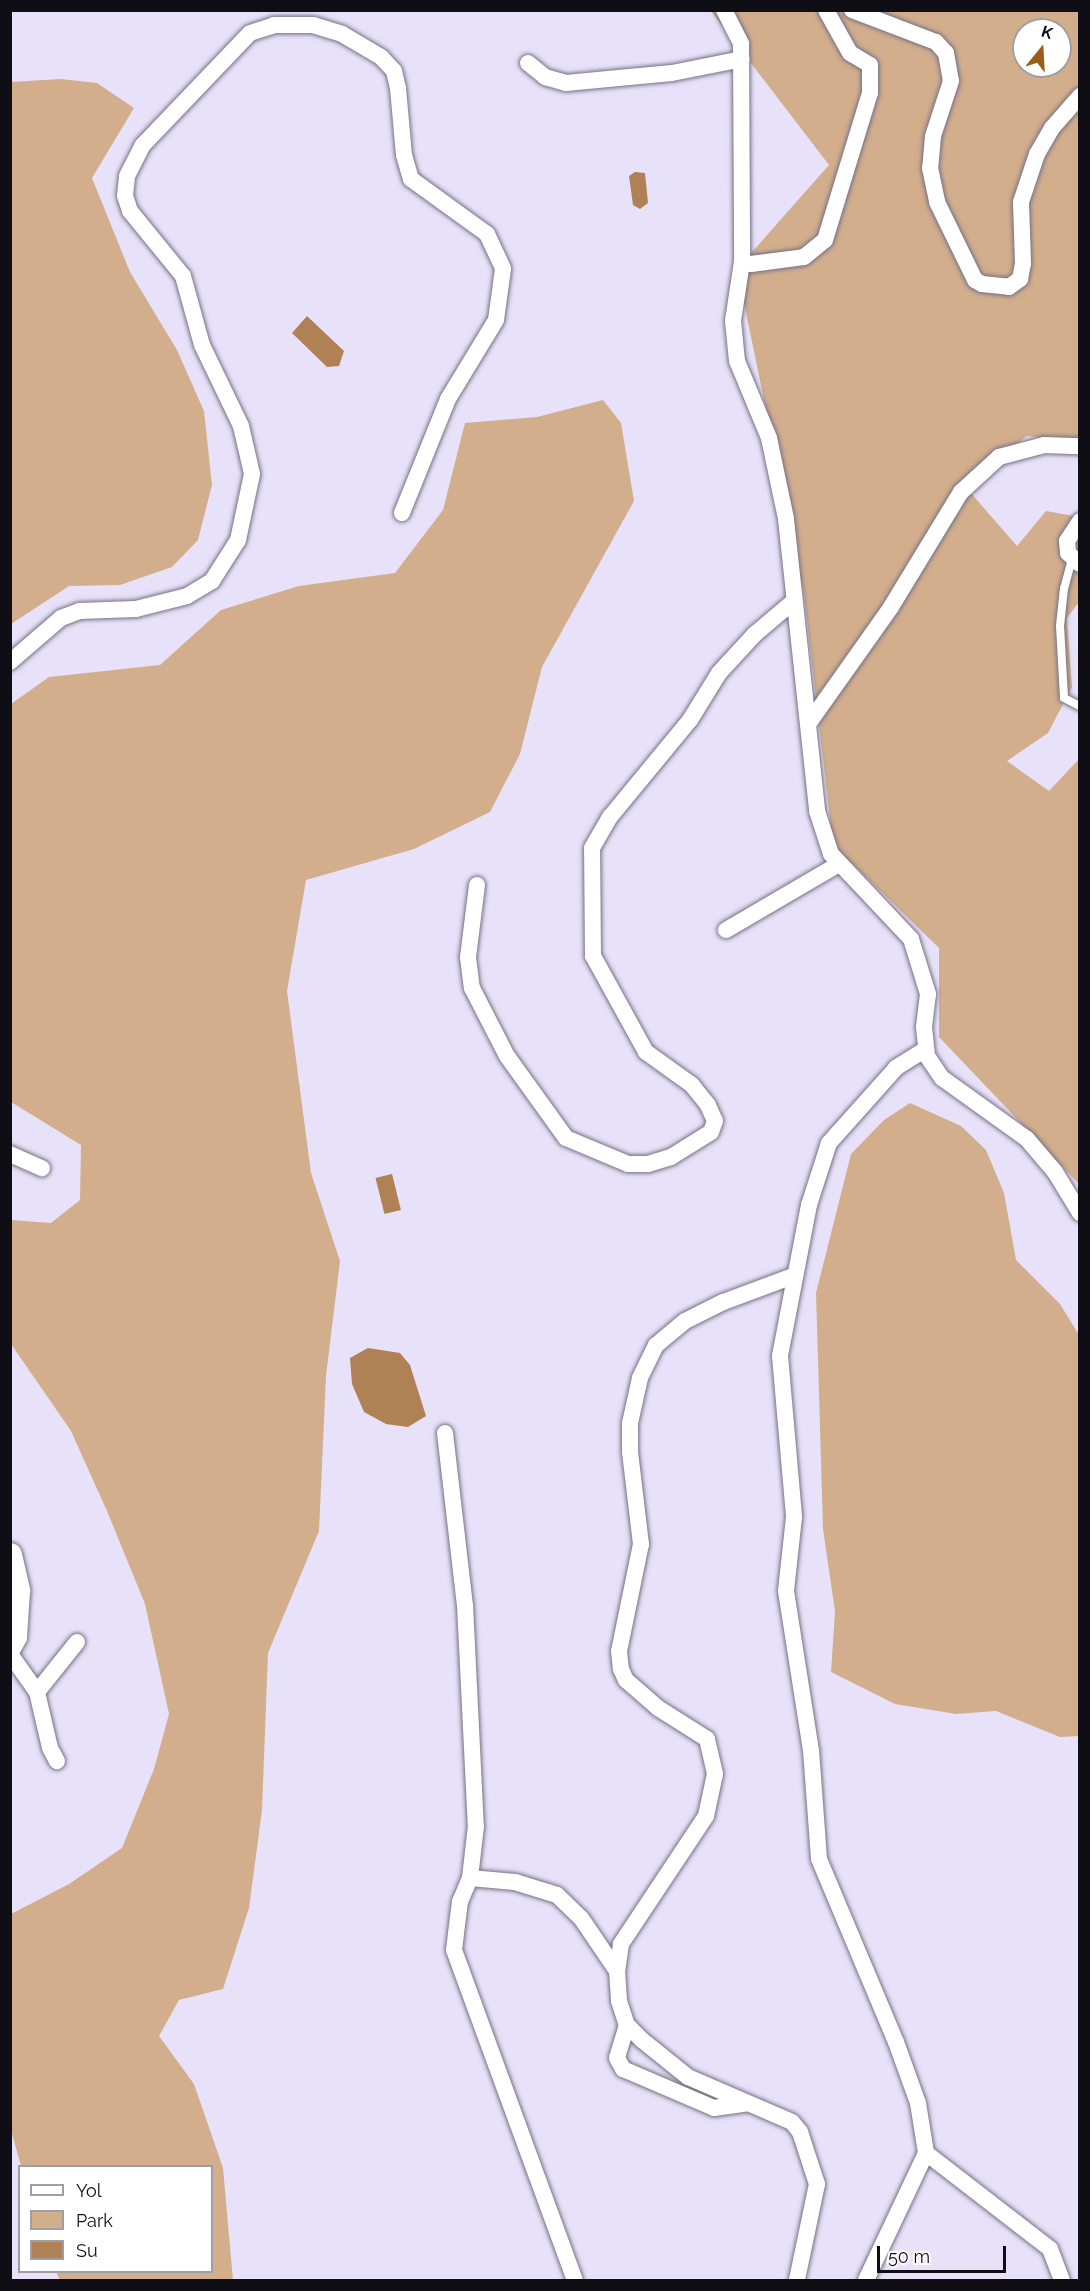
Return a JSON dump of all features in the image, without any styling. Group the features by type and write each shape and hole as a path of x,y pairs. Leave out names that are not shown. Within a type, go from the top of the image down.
{"street":[{"path":"724,10 741,44 742,262 733,321 737,361 769,438 786,519 817,811 831,854 912,939 928,994 926,1048 942,1078 1027,1139 1055,1172 1080,1213"},
{"path":"742,262 804,257 815,252 825,240 873,79 870,65 850,53 826,10"},
{"path":"852,10 936,42 946,53 951,81 933,136 930,168 937,202 975,280 982,284 1009,287 1020,279 1023,263 1021,202 1036,154 1052,128 1080,96"},
{"path":"10,662 70,614 136,609 186,596 212,581 238,540 252,474 241,426 202,345 183,276 130,211 126,186 142,146 250,33 274,25 313,25 342,34 381,57 394,71 398,88 404,155 411,179 487,234 503,270 496,320 448,399 402,513"},
{"path":"528,63 545,77 566,83 672,73 741,59"},
{"path":"809,723 891,607 961,492 999,457 1044,445 1080,446"},
{"path":"1076,562 1067,541 1080,521"},
{"path":"477,885 468,957 472,987 507,1056 566,1138 628,1164 648,1164 671,1157 711,1132 715,1121 708,1105 692,1085 646,1052 592,956 592,848 610,817 690,720 719,673 755,634 794,601"},
{"path":"726,930 839,864"},
{"path":"866,2280 926,2153 918,2103 896,2042 819,1859 811,1750 786,1591 794,1517 780,1356 793,1276 809,1205 829,1143 896,1068 926,1048"},
{"path":"10,1154 42,1168"},
{"path":"793,1276 723,1302 685,1321 656,1345 640,1378 630,1423 630,1452 641,1544 619,1651 621,1669 626,1680 658,1708 707,1739 715,1774 706,1816 621,1944 617,1971 619,2001 627,2025 688,2078 792,2122 801,2132 817,2184 797,2280"},
{"path":"445,1433 465,1605 476,1826 470,1878 460,1900 454,1950 575,2280"},
{"path":"10,1555 18,1591 15,1637 10,1646"},
{"path":"37,1692 77,1642"},
{"path":"10,1654 37,1692 50,1748 57,1761"},
{"path":"470,1878 515,1882 557,1895 581,1918 617,1971"},
{"path":"627,2025 617,2058 623,2069 714,2109 748,2103"},
{"path":"926,2153 1050,2249 1062,2280"}],"lane":[{"path":"1076,562 1061,607 1061,638 1064,698 1080,706"}],"green space":[{"path":"711,11 1079,11 1079,442 1027,436 963,484 1017,546 1046,511 1079,517 1079,602 1067,618 1072,687 1048,733 1007,761 1049,791 1079,759 1079,1184 939,1037 939,948 833,845 804,594 737,269 829,165"},
{"path":"61,79 97,83 134,108 92,178 130,272 177,350 204,411 212,485 198,540 172,567 120,585 69,586 11,624 11,82"},
{"path":"603,400 621,423 634,501 542,667 520,754 490,812 414,849 306,880 287,991 311,1173 340,1261 326,1376 319,1531 268,1653 262,1810 249,1908 223,1989 179,2000 159,2036 194,2084 223,2168 233,2280 60,2280 56,2273 213,2273 213,2165 21,2165 11,2130 11,1914 69,1884 122,1848 154,1769 169,1714 145,1604 107,1511 71,1431 11,1344 11,1220 51,1223 80,1200 81,1145 11,1102 11,704 49,677 160,665 221,610 299,586 395,573 443,510 465,423 537,417"},
{"path":"910,1103 961,1126 986,1150 1004,1193 1016,1260 1060,1304 1079,1335 1079,1736 1060,1737 996,1711 956,1714 895,1704 831,1672 835,1612 823,1529 816,1293 851,1154 884,1120"}],"water":[{"path":"635,172 645,173 648,203 640,209 633,205 629,176"},
{"path":"307,316 344,351 339,366 327,367 292,333"},
{"path":"392,1174 401,1210 384,1214 376,1178"},
{"path":"368,1348 400,1353 410,1365 426,1416 408,1427 386,1424 364,1412 352,1384 350,1358"}]}
